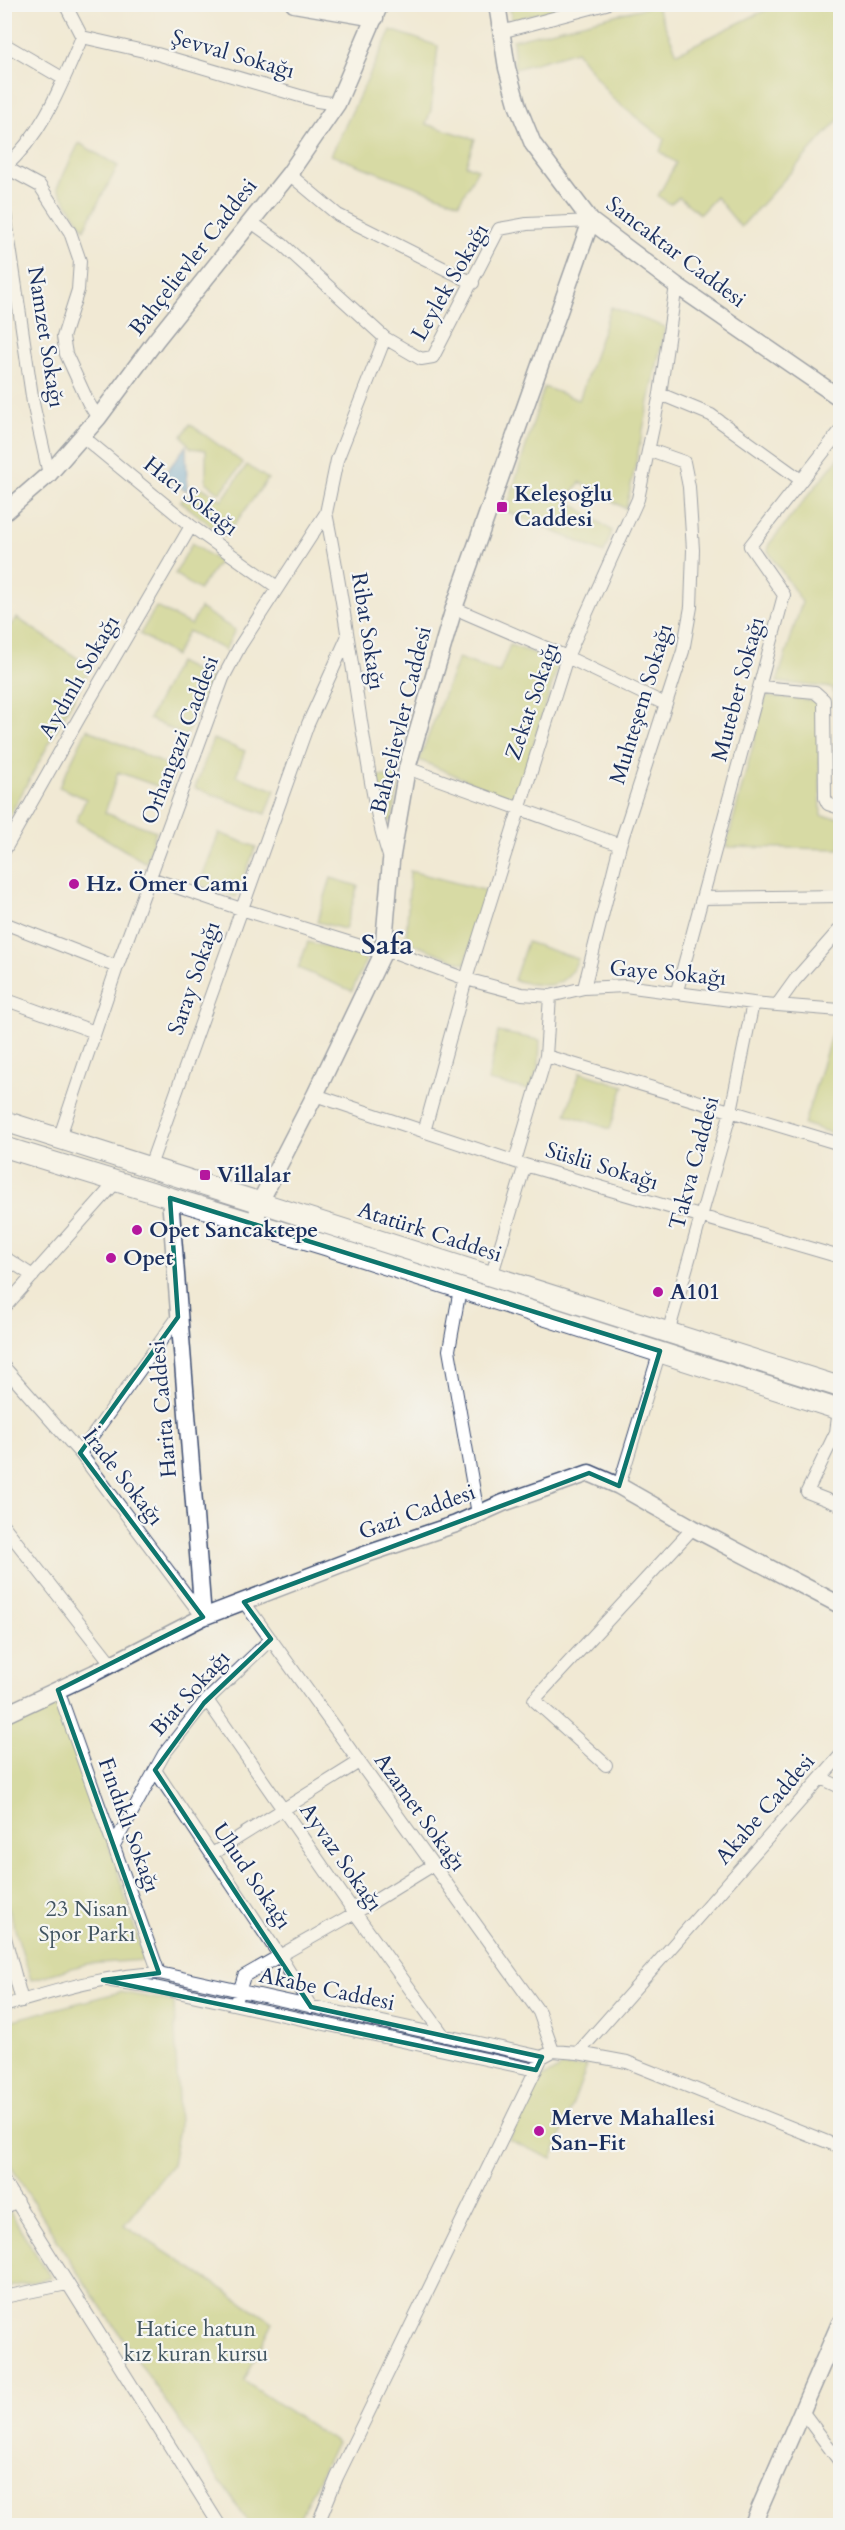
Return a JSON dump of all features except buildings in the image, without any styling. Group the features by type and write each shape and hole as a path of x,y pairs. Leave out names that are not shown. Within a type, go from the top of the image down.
{"main road":[{"name":"Atatürk Caddesi","path":"4,1121 840,1388"},
{"path":"4,1147 840,1407"}],"street":[{"path":"65,4 82,36 49,112 19,155 5,167 40,186 70,232 80,261 79,281 63,337 66,354 98,418"},
{"path":"294,4 377,11"},
{"name":"Sancaktar Caddesi","path":"496,4 507,68 518,107 533,144 591,221 676,285 840,398"},
{"path":"501,32 606,4"},
{"name":"Bahçelievler Caddesi","path":"4,513 49,474 98,418 156,340 289,174 337,104 377,11"},
{"name":"Şevval Sokağı","path":"82,36 157,54 316,101 337,104"},
{"path":"4,44 64,79"},
{"path":"289,174 338,215 472,283"},
{"name":"Namzet Sokağı","path":"4,206 33,403 49,474"},
{"name":"Leylek Sokağı","path":"250,221 282,244 385,338 421,359 433,357 499,229 527,224 591,221"},
{"name":"Bahçelievler Caddesi","path":"255,1224 260,1202 315,1095 383,953 391,861 407,768 454,608 591,221"},
{"name":"Zekat Sokağı","path":"424,1132 466,979 567,657 638,499 660,394 676,285"},
{"name":"Orhangazi Caddesi","path":"59,1140 117,967 223,678 240,646 326,513 337,460 385,338"},
{"path":"660,394 711,414 801,480"},
{"name":"Muteber Sokağı","path":"677,991 784,596 750,546 840,431"},
{"name":"Hacı Sokağı","path":"82,436 191,526 277,587"},
{"name":"Muhteşem Sokağı","path":"584,988 620,845 683,651 691,607 693,550 689,487 684,462 650,450"},
{"name":"Ribat Sokağı","path":"326,513 339,576 347,638 379,828 391,861"},
{"name":"Aydınlı Sokağı","path":"4,850 191,526"},
{"path":"454,608 567,657 665,704"},
{"name":"Saray Sokağı","path":"150,1166 308,724 347,638"},
{"path":"761,687 815,692 824,700 825,798 828,804 840,808"},
{"path":"407,768 620,845"},
{"name":"Gaye Sokağı","path":"150,878 241,909 383,953 396,953 466,979 522,994 550,996 584,988 625,986 677,991 753,1003 840,1010"},
{"path":"702,898 840,896"},
{"path":"4,923 117,967"},
{"path":"777,1005 795,980 840,929"},
{"path":"520,1163 546,1056 550,996"},
{"path":"4,999 95,1032"},
{"name":"Takva Caddesi","path":"668,1333 731,1110 753,1003"},
{"path":"546,1056 840,1144"},
{"name":"Süslü Sokağı","path":"315,1095 520,1163 840,1257"},
{"name":"Süslü Sokağı","path":"491,1277 520,1163"},
{"path":"4,1308 116,1182"},
{"name":"Harita Caddesi","path":"170,1198 203,1617"},
{"path":"4,1257 33,1276"},
{"path":"460,1288 448,1350 478,1514"},
{"path":"80,1452 178,1317"},
{"path":"619,1486 660,1351"},
{"name":"İrade Sokağı","path":"4,1367 80,1452 203,1617"},
{"path":"840,1407 836,1432 807,1492 840,1505"},
{"name":"Gazi Caddesi","path":"8,1709 58,1690 203,1617 367,1554 456,1524 503,1503 590,1473 619,1486 693,1528 840,1605"},
{"path":"4,1526 111,1663"},
{"path":"606,1765 534,1700 693,1528"},
{"name":"Azamet Sokağı","path":"244,1602 539,2012 548,2054"},
{"name":"Biat Sokağı","path":"114,1845 164,1754 207,1700 270,1639"},
{"name":"Fındıklı Sokağı","path":"58,1690 159,1973"},
{"name":"Ayvaz Sokağı","path":"207,1700 355,1913 444,2036"},
{"name":"Akabe Caddesi","path":"578,2053 840,1756"},
{"path":"212,1854 359,1762"},
{"name":"Uhud Sokağı","path":"155,1770 279,1955 311,2007"},
{"path":"821,1778 840,1787"},
{"path":"235,2006 244,1976 355,1913 433,1865"},
{"path":"4,1935 22,2001"},
{"name":"Akabe Caddesi","path":"4,2006 127,1974 159,1973 444,2036 548,2054 578,2053 627,2062 840,2147"},
{"name":"Akabe Caddesi","path":"104,1980 155,1987 536,2070"},
{"path":"317,2526 337,2477 536,2070 548,2054"},
{"path":"4,2182 220,2526"},
{"path":"4,2208 16,2201"},
{"path":"4,2297 67,2283"},
{"path":"752,2526 840,2323"},
{"path":"802,2411 840,2462"}],"highlighted area":[{"path":"170,1198 660,1351 619,1486 589,1473 244,1602 271,1639 204,1703 155,1770 311,2007 542,2057 536,2070 103,1980 159,1973 58,1690 203,1617 80,1453 178,1317"}],"green space":[{"path":"509,4 572,4 572,5 512,20"},
{"path":"656,5 677,53 776,5 840,5 840,118 741,227 716,197 700,214 679,197 670,204 658,196 676,163 660,152 664,139 613,99 576,51 515,69 513,40"},
{"path":"391,30 438,46 431,110 426,124 475,139 466,165 478,169 459,203 331,155"},
{"path":"79,143 118,166 84,229 57,188"},
{"path":"611,307 665,327 626,509 580,482 567,500 612,531 604,553 506,511 544,387 579,400"},
{"path":"190,424 243,463 220,493 206,482 206,450 191,448 182,436"},
{"path":"840,456 840,709 835,709 833,688 777,682 802,602 768,551 769,544"},
{"path":"247,465 268,479 225,537 180,501 193,495 192,488 203,488 222,500"},
{"path":"192,543 219,562 199,590 175,574"},
{"path":"156,607 191,625 200,608 235,630 225,650 188,631 175,656 140,634"},
{"path":"17,618 91,667 5,824 5,631"},
{"path":"510,645 559,662 516,801 419,760 458,658 499,673"},
{"path":"178,662 212,679 186,736 149,719"},
{"path":"766,696 818,701 821,816 840,818 840,849 726,847"},
{"path":"87,729 176,769 168,790 118,772 105,813 156,831 146,863 76,821 86,799 59,787"},
{"path":"213,739 245,751 236,776 275,790 266,814 195,788"},
{"path":"376,776 400,776 392,820 389,822 385,820"},
{"path":"219,833 256,847 236,897 199,885"},
{"path":"410,871 488,891 465,964 406,941"},
{"path":"331,878 358,886 345,929 317,922"},
{"path":"308,942 362,956 366,960 352,991 298,968"},
{"path":"527,942 578,959 567,977 560,982 535,985 514,980"},
{"path":"835,1023 840,1024 840,1136 804,1124"},
{"path":"498,1032 540,1040 539,1066 530,1090 488,1081"},
{"path":"580,1072 624,1086 610,1129 566,1114"},
{"name":"23 Nisan Spor Parkı","path":"57,1698 116,1866 144,1960 86,1964 31,1980 5,1897 4,1725"},
{"name":"Hatice hatun kız kuran kursu","path":"120,1992 174,2002 179,2128 172,2165 124,2225 273,2322 244,2381 336,2442 296,2525 250,2525 76,2270 5,2157 5,2022"},
{"path":"587,2066 552,2159 509,2140 540,2079 562,2067"},
{"path":"5,2204 51,2278 5,2288"}],"water":[{"path":"186,446 187,491 164,475"}],"place":[{"name":"Keleşoğlu Caddesi","path":"502,507"},
{"name":"Hz. Ömer Cami","path":"74,884"},
{"name":"Villalar","path":"205,1175"},
{"name":"Opet Sancaktepe","path":"137,1230"},
{"name":"Opet","path":"111,1258"},
{"name":"A101","path":"658,1292"},
{"name":"Merve Mahallesi San-Fit","path":"539,2131"}],"district":[{"name":"Safa","path":"387,945"}]}
